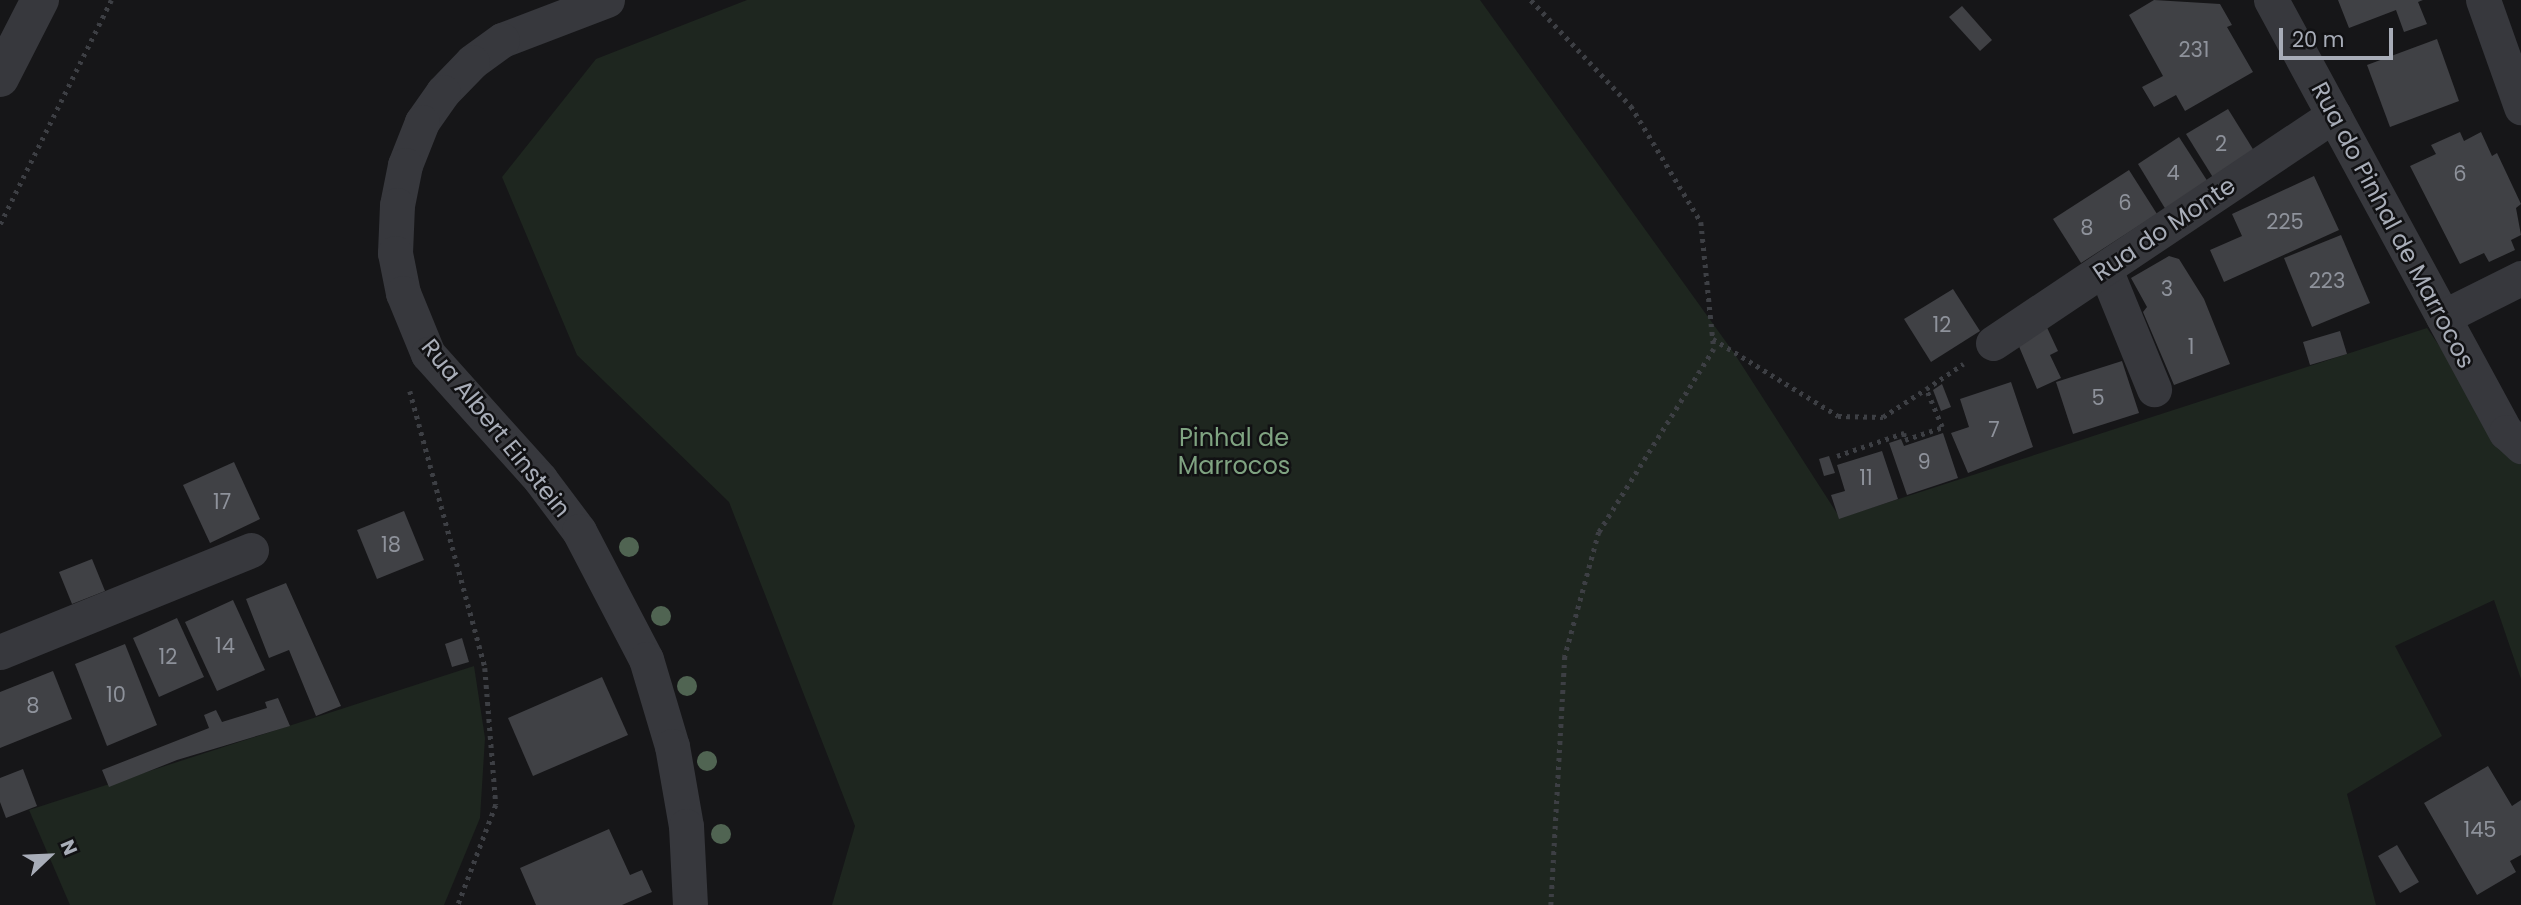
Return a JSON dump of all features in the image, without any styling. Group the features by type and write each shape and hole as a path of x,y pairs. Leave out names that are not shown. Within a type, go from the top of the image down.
{"street":[{"path":"0,78 40,0"},
{"name":"Rua Albert Einstein","path":"607,0 502,40 472,62 422,122 405,165 397,205 395,253 403,293 428,354 540,479 579,531 614,590 646,659 672,746 686,826 690,905"},
{"name":"Rua do Pinhal de Marrocos","path":"2271,0 2505,432 2521,446"},
{"path":"2483,0 2521,107"},
{"name":"Rua do Monte","path":"1993,343 2334,115"},
{"path":"2105,269 2154,389"},
{"path":"2443,317 2521,278"},
{"path":"0,652 251,550"}],"path":[{"path":"0,224 111,0"},
{"path":"1531,0 1631,106 1700,222 1714,349 1599,532 1565,656 1551,905"},
{"path":"1713,339 1838,416 1883,416 1993,343"},
{"path":"428,354 410,391 485,668 496,805 458,905"},
{"path":"1837,456 1904,433 1905,440 1942,427 1926,389"}],"green space":[{"name":"Pinhal de Marrocos","path":"747,0 1480,0 1734,353 1840,518 2427,328 2521,465 2521,679 2494,600 2395,646 2442,736 2347,794 2376,905 832,905 855,826 729,502 577,355 502,177 596,59"},
{"path":"474,666 485,738 480,818 444,905 70,905 29,810"}],"building":[{"path":"2154,0 2220,4 2232,25 2227,27 2253,72 2185,111 2176,95 2154,107 2142,87 2163,76 2129,15"},
{"path":"2338,0 2423,0 2418,2 2427,24 2404,32 2396,10 2349,28"},
{"path":"1962,6 1992,40 1980,51 1949,17"},
{"path":"2437,39 2459,101 2390,127 2367,65"},
{"path":"2228,109 2256,154 2214,179 2186,134"},
{"path":"2460,132 2464,141 2481,132 2492,156 2497,153 2521,204 2516,208 2521,235 2511,240 2515,250 2489,262 2484,253 2460,264 2410,166 2436,154 2431,145"},
{"path":"2179,137 2208,182 2166,210 2138,164"},
{"path":"2129,170 2157,214 2081,263 2053,219"},
{"path":"2314,176 2339,230 2224,282 2210,250 2242,236 2232,214"},
{"path":"2341,235 2370,303 2312,327 2284,258"},
{"path":"2169,256 2179,259 2204,299 2230,364 2174,385 2143,312 2147,307 2131,278"},
{"path":"1953,289 1980,331 1931,362 1904,319"},
{"path":"2043,319 2058,351 2050,355 2061,378 2037,389 2015,337"},
{"path":"2340,331 2347,354 2310,365 2303,342"},
{"path":"2122,361 2139,413 2073,434 2056,382"},
{"path":"2011,382 2033,447 1968,473 1951,433 1969,427 1960,399"},
{"path":"1942,384 1951,407 1941,411 1933,390"},
{"path":"1943,433 1958,478 1907,495 1889,443 1901,439 1904,446"},
{"path":"1882,451 1898,499 1839,519 1831,495 1845,491 1837,465"},
{"path":"1829,456 1835,473 1824,476 1819,459"},
{"path":"234,462 260,519 210,543 183,485"},
{"path":"404,511 424,560 377,579 357,530"},
{"path":"92,559 105,591 72,604 59,572"},
{"path":"286,583 341,706 316,716 289,650 269,658 246,599"},
{"path":"233,600 265,670 217,691 185,622"},
{"path":"177,618 204,677 159,697 133,638"},
{"path":"462,638 469,662 452,667 445,644"},
{"path":"125,644 157,725 107,746 75,664"},
{"path":"53,671 72,719 0,748 0,692"},
{"path":"602,677 628,735 533,776 508,718"},
{"path":"278,698 290,726 177,760 109,787 102,770 209,728 204,715 216,710 222,722 267,708 265,702"},
{"path":"2488,766 2512,806 2521,800 2521,855 2510,861 2516,872 2477,895 2424,803"},
{"path":"23,769 37,806 6,818 0,802 0,778"},
{"path":"609,829 630,875 642,870 652,892 622,905 536,905 520,868"},
{"path":"2397,845 2419,882 2400,893 2378,856"}]}
